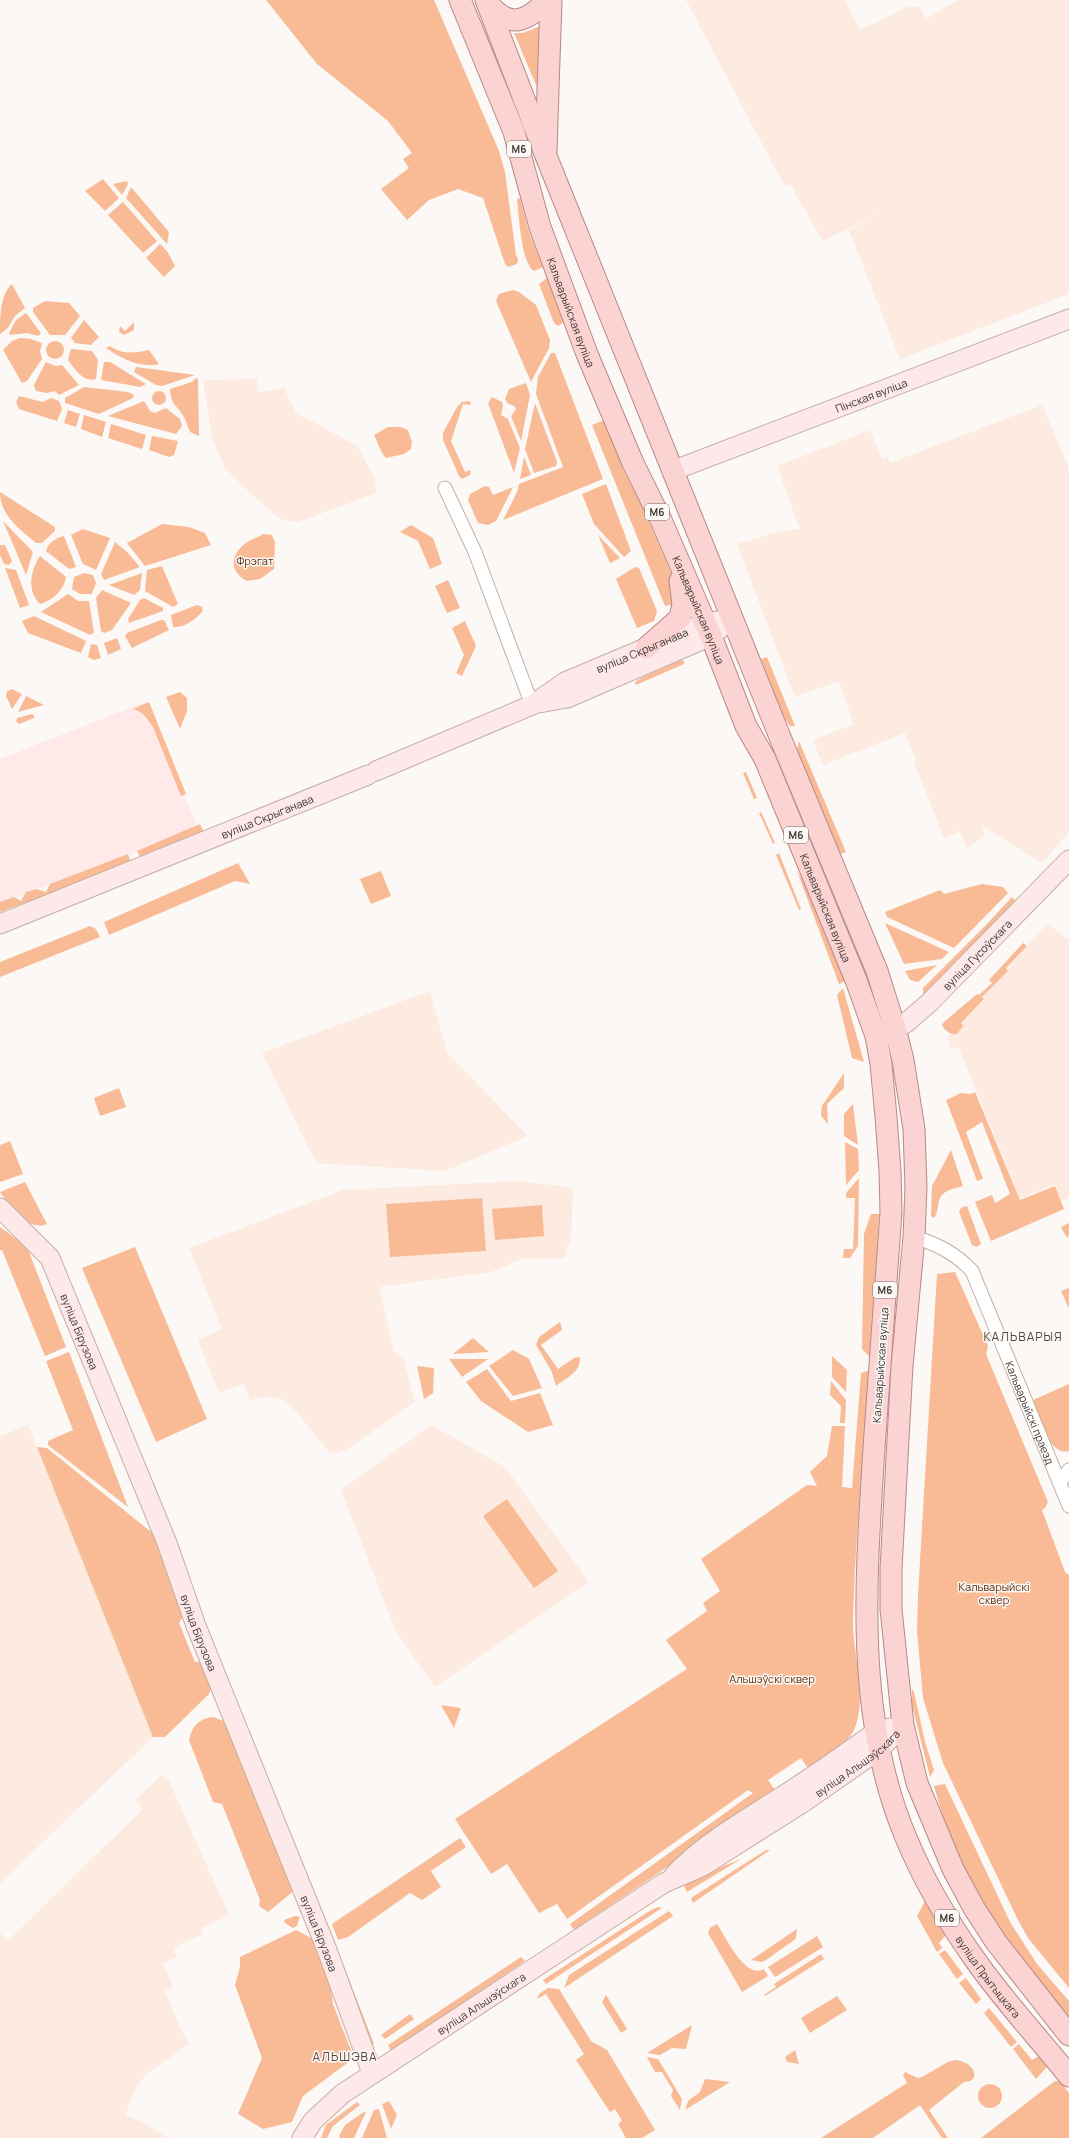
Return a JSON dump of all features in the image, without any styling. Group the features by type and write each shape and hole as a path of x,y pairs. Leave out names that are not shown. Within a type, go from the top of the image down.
{"main road":[{"name":"Кальварыйская вуліца","path":"460,0 514,132 540,227 587,354 633,463 661,520 678,563 708,630 746,726 764,760 853,971 876,1036 881,1064 890,1171 889,1237 868,1544 866,1606 868,1653 879,1740"},
{"name":"Кальварыйская вуліца","path":"486,0 546,156 669,463 792,767 878,971 903,1060 914,1129 916,1187 914,1237 902,1366 891,1569 892,1616 903,1725"},
{"path":"486,0 501,17 517,20 526,18 536,13 549,0"},
{"path":"546,156 549,0"},
{"path":"565,293 575,283 594,275"},
{"path":"633,463 650,469 659,464 669,463"},
{"path":"646,648 680,618 684,604 678,563"},
{"path":"889,1237 914,1237"},
{"name":"М6","path":"903,1725 923,1799 938,1837 963,1889 996,1942 1069,2035"},
{"name":"вуліца Прытыцкага","path":"879,1740 889,1789 907,1840 948,1920 976,1962 1069,2076"}],"street":[{"name":"Пінская вуліца","path":"669,463 734,446 1069,319"},
{"path":"445,488 476,552 532,705"},
{"name":"вуліца Скрыганава","path":"0,924 372,773 532,705 567,698 732,619"},
{"name":"вуліца Скрыганава","path":"532,705 565,682 646,648 708,630"},
{"name":"вуліца Гусоўскага","path":"876,1036 906,1023 930,1002 1069,860"},
{"name":"вуліца Бірузова","path":"1,1210 50,1258 167,1543 199,1633 328,1950 372,2073"},
{"name":"Кальварыйскі праезд","path":"914,1237 942,1248 962,1261 972,1272 1069,1506"},
{"path":"1060,1482 1069,1470"},
{"name":"вуліца Альшэўскага","path":"302,2138 312,2121 323,2110 342,2094 372,2073 670,1879 691,1857 720,1836 793,1790 903,1725"}],"shaded area":[{"path":"686,0 845,0 860,30 907,7 919,6 926,19 958,0 1069,0 1069,294 900,359 849,230 881,212 823,241 790,184 785,187"},
{"path":"257,379 258,392 284,388 296,413 357,446 375,478 376,493 298,522 280,519 244,487 225,468 212,438 203,380"},
{"path":"1042,405 1069,468 1069,832 1042,863 982,826 985,835 967,849 960,831 944,838 914,762 916,760 905,733 823,765 813,740 854,724 839,681 795,697 737,544 782,531 800,529 777,466 870,430 882,459 888,457 890,463"},
{"path":"145,702 198,829 0,903 0,759"},
{"path":"1048,924 1066,938 1069,938 1069,1198 1061,1201 1055,1184 1020,1199 959,1048 949,1047 948,1035 957,1034 960,1024 984,1000 982,997 1008,971 1005,969"},
{"path":"430,991 447,1053 528,1136 445,1171 316,1163 262,1053"},
{"path":"521,1181 573,1188 571,1242 566,1249 566,1258 522,1259 491,1272 379,1287 394,1351 403,1358 415,1402 346,1450 336,1453 329,1452 289,1403 278,1398 265,1397 250,1400 244,1384 219,1393 198,1340 222,1329 189,1248 343,1190"},
{"path":"28,1425 153,1737 0,1883 0,1436"},
{"path":"431,1425 505,1467 589,1582 435,1687 396,1632 341,1490"},
{"path":"162,1775 169,1781 229,1915 201,1928 203,1934 173,1948 177,1957 163,1963 173,1987 165,1991 183,2034 190,2043 149,2072 137,2085 125,2115 146,2124 168,2138 0,2138 0,1933 8,1941 143,1809 135,1800"}],"green space":[{"path":"266,0 434,0 499,151 505,172 516,255 518,259 517,264 508,267 505,264 483,198 458,189 429,200 407,220 381,189 409,168 403,159 412,153 388,121 317,64"},
{"path":"543,25 539,92 514,33 523,33"},
{"path":"103,179 119,198 105,211 85,191"},
{"path":"127,181 128,184 122,195 113,184"},
{"path":"131,187 169,232 167,244 126,198"},
{"path":"520,198 529,232 543,267 534,271 526,259 523,249 517,199"},
{"path":"123,202 157,241 143,253 108,215"},
{"path":"160,244 167,251 175,266 164,277 146,258"},
{"path":"547,278 565,322 558,326 554,323 539,284"},
{"path":"12,284 25,308 15,316 8,328 0,334 3,300 8,288"},
{"path":"513,290 519,292 536,305 550,340 549,348 531,382 496,301 499,294"},
{"path":"45,301 69,303 80,316 65,335 50,335 33,312 33,308"},
{"path":"26,313 41,333 38,336 27,333 10,335 9,333 16,320"},
{"path":"84,320 99,337 91,345 75,343 71,338"},
{"path":"134,322 134,330 124,335 119,332 120,326 125,331"},
{"path":"20,338 31,339 42,343 40,351 42,359 27,381 22,383 3,350 12,341"},
{"path":"55,341 61,344 64,350 61,356 55,359 49,356 46,350 49,344"},
{"path":"110,346 124,352 149,350 159,364 146,365 131,362 106,348"},
{"path":"71,349 92,351 98,360 96,379 87,379 77,371 68,360"},
{"path":"551,353 555,353 603,479 503,520 517,492 519,484 563,467 536,394 538,377"},
{"path":"46,362 55,366 62,365 79,385 59,395 55,391 47,393 36,391 34,385"},
{"path":"104,362 110,362 146,384 140,387 101,380"},
{"path":"136,367 195,375 162,386 156,385 134,372"},
{"path":"196,378 198,379 199,436 190,432 184,417 173,402 170,389 192,382"},
{"path":"526,383 530,395 521,441 511,416 516,409 514,406 507,403 505,399 509,389"},
{"path":"84,387 128,392 134,395 133,398 99,414 65,403 65,398"},
{"path":"159,391 164,393 166,398 164,403 159,405 154,403 152,398 154,393"},
{"path":"19,396 43,402 51,398 59,401 62,409 57,421 19,409 16,402"},
{"path":"492,397 502,402 503,406 501,415 508,419 520,448 514,473 488,403"},
{"path":"144,401 150,411 155,413 166,408 180,419 182,426 176,434 108,416"},
{"path":"470,401 471,405 463,404 451,441 465,472 471,470 470,475 462,479 459,476 443,440 443,433 457,407 462,402"},
{"path":"535,403 557,462 556,466 534,473 525,449"},
{"path":"68,410 80,414 76,427 64,423"},
{"path":"84,415 106,422 102,437 81,429"},
{"path":"604,420 623,469 644,510 676,584 674,604 665,606 592,425"},
{"path":"111,424 146,435 142,449 108,438"},
{"path":"388,427 401,427 408,430 412,442 411,449 404,454 386,458 382,453 374,435"},
{"path":"152,436 178,441 174,455 169,457 149,450"},
{"path":"524,457 531,475 520,479"},
{"path":"606,484 631,551 624,557 594,524 582,494"},
{"path":"485,486 489,487 493,495 513,487 496,521 488,525 478,523 468,500 470,494"},
{"path":"0,492 55,527 55,531 42,543 36,543 7,515 3,508"},
{"path":"3,521 33,552 26,575"},
{"path":"162,524 189,527 205,533 211,545 145,566 127,543"},
{"path":"411,525 433,538 442,564 430,569 418,541 400,532"},
{"path":"83,529 110,538 96,570 83,564 71,535"},
{"name":"Фрэгат","path":"263,534 272,535 275,542 274,569 260,579 247,581 237,573 234,563 235,557 241,547 250,540"},
{"path":"598,535 620,558 610,563"},
{"path":"64,536 76,567 69,569 46,551 48,546 53,541"},
{"path":"115,542 127,552 140,567 104,580 101,574"},
{"path":"0,545 5,545 12,561 9,565 4,564 0,555"},
{"path":"40,556 66,577 63,586 57,594 40,604 33,593 31,580 34,567"},
{"path":"162,566 178,604 173,607 145,591 147,570"},
{"path":"635,567 639,568 657,611 654,621 637,628 616,579"},
{"path":"5,568 16,570 29,605 20,608"},
{"path":"84,573 93,575 96,583 92,594 80,594 72,589 74,577"},
{"path":"142,573 140,590 134,595 109,585"},
{"path":"448,580 460,608 447,613 435,586"},
{"path":"102,590 131,603 112,630 104,633 101,631 96,598"},
{"path":"68,594 78,601 89,601 94,633 90,635 41,612"},
{"path":"144,598 163,608 163,611 129,623 128,619 140,600"},
{"path":"197,605 202,607 203,611 197,617 181,626 173,627 171,615"},
{"path":"34,616 86,641 81,653 28,633 22,621"},
{"path":"164,620 169,630 132,648 125,636 127,633"},
{"path":"465,621 476,646 462,676 456,673 464,655 452,628"},
{"path":"117,638 121,649 108,655 104,643"},
{"path":"91,644 97,645 101,658 94,660 88,657"},
{"path":"767,657 795,726 790,726 783,716 761,659"},
{"path":"681,660 684,661 684,664 636,685 635,682 641,678"},
{"path":"12,689 22,694 12,709 6,696 7,691"},
{"path":"180,692 187,698 187,711 180,729 166,697"},
{"path":"26,696 44,705 18,712"},
{"path":"149,702 186,794 181,796 153,727 142,713 133,709"},
{"path":"32,714 34,715 34,718 19,724 16,721 17,718"},
{"path":"799,741 846,852 840,854 797,750"},
{"path":"746,772 757,798 754,799 743,773"},
{"path":"761,812 775,843 773,844 759,813"},
{"path":"200,824 204,833 141,859 137,851"},
{"path":"779,853 801,909 799,910 776,855"},
{"path":"128,854 130,860 122,867 0,912 0,902 14,897 21,901 26,892 37,889 46,892 50,884"},
{"path":"238,863 250,884 235,881 109,935 104,922"},
{"path":"381,871 391,896 371,904 360,879"},
{"path":"797,871 812,895 845,981 839,984"},
{"path":"982,884 1003,887 1008,893 954,948 887,917 885,912 940,890 944,894"},
{"path":"1012,897 1017,902 927,993 923,994 923,988"},
{"path":"885,923 949,952 942,959 904,964"},
{"path":"90,926 96,929 100,937 0,977 0,962"},
{"path":"1023,943 1027,946 1006,968 1008,971 982,997 984,999 961,1023 963,1026 957,1034 952,1034 946,1031 942,1025 944,1022 992,983 989,980"},
{"path":"937,965 918,982 910,980 905,971"},
{"path":"843,988 864,1062 852,1058 837,995"},
{"path":"844,1073 844,1088 827,1104 828,1124 821,1116 822,1106"},
{"path":"119,1088 126,1107 100,1116 94,1098"},
{"path":"975,1092 1020,1200 1055,1186 1064,1209 991,1241 975,1202 992,1195 995,1203 1010,1194 982,1122 966,1132 983,1179 977,1181 946,1100 961,1093 971,1094"},
{"path":"853,1104 858,1145 844,1136 844,1114"},
{"path":"10,1141 23,1174 0,1182 0,1145"},
{"path":"845,1142 858,1149 859,1170 846,1185"},
{"path":"951,1150 963,1186 948,1190 944,1193 940,1198 934,1218 931,1216 932,1186"},
{"path":"859,1178 858,1246 850,1258 843,1258 844,1249 853,1249 855,1198 846,1198 846,1193"},
{"path":"25,1182 47,1224 33,1224 26,1221 14,1210 0,1192"},
{"path":"482,1198 486,1251 390,1257 386,1204"},
{"path":"542,1205 544,1236 495,1240 492,1209"},
{"path":"967,1206 981,1244 977,1247 972,1245 959,1212 961,1208"},
{"path":"871,1214 879,1214 871,1358 862,1349 864,1234"},
{"path":"1069,1223 1069,1235 1067,1238 1061,1227"},
{"path":"0,1227 27,1247 66,1347 45,1356 2,1250 0,1250"},
{"path":"135,1247 207,1419 156,1442 82,1268"},
{"name":"Кальварыйскі сквер","path":"955,1272 988,1346 986,1354 1048,1502 1042,1510 1065,1572 1069,1575 1069,1988 1028,1938 1018,1920 943,1763 923,1698 917,1631 918,1595 937,1274"},
{"path":"1069,1288 1069,1309 1061,1291"},
{"path":"560,1322 562,1330 541,1345 558,1369 574,1358 580,1357 580,1362 575,1371 556,1386 551,1370 536,1345 539,1337"},
{"path":"473,1338 489,1352 453,1354"},
{"path":"513,1350 529,1359 542,1388 513,1396 489,1366"},
{"path":"69,1352 128,1507 48,1445 48,1441 73,1430 46,1361"},
{"path":"832,1356 847,1370 846,1392 832,1377"},
{"path":"449,1359 488,1359 462,1377"},
{"path":"417,1366 434,1368 433,1393 424,1399"},
{"path":"487,1369 511,1401 540,1393 553,1425 528,1432 481,1401 466,1382"},
{"name":"Альшэўскі сквер","path":"867,1371 870,1372 857,1528 853,1622 859,1677 860,1704 858,1717 851,1735 840,1745 807,1767 801,1758 768,1780 777,1793 574,1930 570,1924 753,1793 748,1790 567,1919 557,1904 539,1913 507,1864 491,1874 455,1819 687,1669 666,1640 707,1611 703,1603 720,1591 701,1559 807,1485 817,1486 810,1472 827,1456 832,1426 845,1426 842,1487 852,1488 861,1373"},
{"path":"831,1381 846,1400 845,1423 840,1423 841,1406 830,1395"},
{"path":"1069,1384 1069,1451 1062,1451 1050,1442 1045,1434 1031,1401"},
{"path":"37,1447 47,1448 161,1540 186,1612 179,1623 195,1662 205,1661 212,1686 209,1694 165,1737 153,1737"},
{"path":"507,1499 558,1571 534,1588 483,1516"},
{"path":"912,1689 914,1692 925,1742 934,1770 930,1777 912,1705"},
{"path":"441,1705 461,1708 454,1728"},
{"path":"214,1717 229,1724 295,1890 268,1912 259,1906 260,1900 222,1804 213,1802 189,1740 194,1727 200,1721"},
{"path":"945,1784 1010,1922 1037,1964 1069,2001 1069,2018 1007,1941 968,1879 951,1840 934,1786"},
{"path":"460,1838 466,1847 431,1871 441,1887 422,1900 410,1893 348,1937 338,1940 332,1924"},
{"path":"766,1850 770,1850 693,1903 691,1898"},
{"path":"741,1859 687,1892 684,1886 686,1884 706,1873"},
{"path":"925,1901 946,1935 939,1943 942,1948 937,1952 917,1916"},
{"path":"658,1907 662,1908 546,1984 543,1980 651,1910"},
{"path":"669,1911 673,1916 564,1988 569,1975"},
{"path":"295,1916 300,1917 297,1926 293,1928 285,1923 284,1920"},
{"path":"717,1924 743,1963 757,1971 764,1969 768,1976 742,1992 708,1933 710,1928"},
{"path":"797,1929 796,1938 794,1940 766,1960 762,1962 751,1960"},
{"path":"296,1930 315,1940 330,1980 333,2004 354,2058 303,2096 292,2122 263,2129 238,2114 262,2058 235,1985 240,1967 240,1957"},
{"path":"817,1936 823,1947 775,1977 768,1967"},
{"path":"945,1950 963,1974 957,1979 939,1954"},
{"path":"821,1954 824,1959 765,1996 764,1995 776,1987 774,1984"},
{"path":"521,1957 525,1961 391,2051 388,2045"},
{"path":"341,1959 374,2044 371,2045 338,1961"},
{"path":"966,1978 981,1999 976,2004 959,1983"},
{"path":"548,1988 559,1989 591,2041 607,2050 655,2130 642,2138 626,2138 618,2124 622,2121 615,2109 610,2112 576,2060 584,2054 546,1994 537,1999 539,1994"},
{"path":"606,1995 627,2029 621,2033 602,2002"},
{"path":"837,1996 847,2010 810,2033 801,2018"},
{"path":"989,2008 1017,2042 1011,2047 984,2013"},
{"path":"410,2014 414,2019 385,2039 381,2035"},
{"path":"692,2025 686,2049 672,2048 660,2055 647,2053"},
{"path":"1019,2044 1032,2060 1039,2056 1047,2067 1036,2079 1013,2049"},
{"path":"795,2050 799,2064 787,2062 785,2057"},
{"path":"647,2057 658,2059 682,2099 680,2110 671,2096 673,2090 662,2072 655,2072"},
{"path":"955,2060 962,2061 971,2067 975,2075 973,2079 964,2082 929,2110 948,2138 942,2138 920,2105 873,2138 821,2138 907,2083 903,2075 905,2072 918,2078 948,2062"},
{"path":"705,2079 730,2082 685,2110 688,2101 700,2092"},
{"path":"1055,2081 1060,2081 1069,2093 1069,2138 981,2138"},
{"path":"990,2084 998,2088 1002,2096 998,2104 990,2108 982,2104 978,2096 982,2088"},
{"path":"389,2101 397,2115 391,2129 382,2104"},
{"path":"357,2102 360,2105 333,2126 327,2138 321,2138 326,2125"},
{"path":"379,2109 387,2138 362,2138 374,2110"},
{"path":"366,2112 354,2138 340,2138 339,2136 345,2125"}],"district":[{"name":"КАЛЬВАРЫЯ","path":"1023,1336"},
{"name":"АЛЬШЭВА","path":"345,2056"}]}
